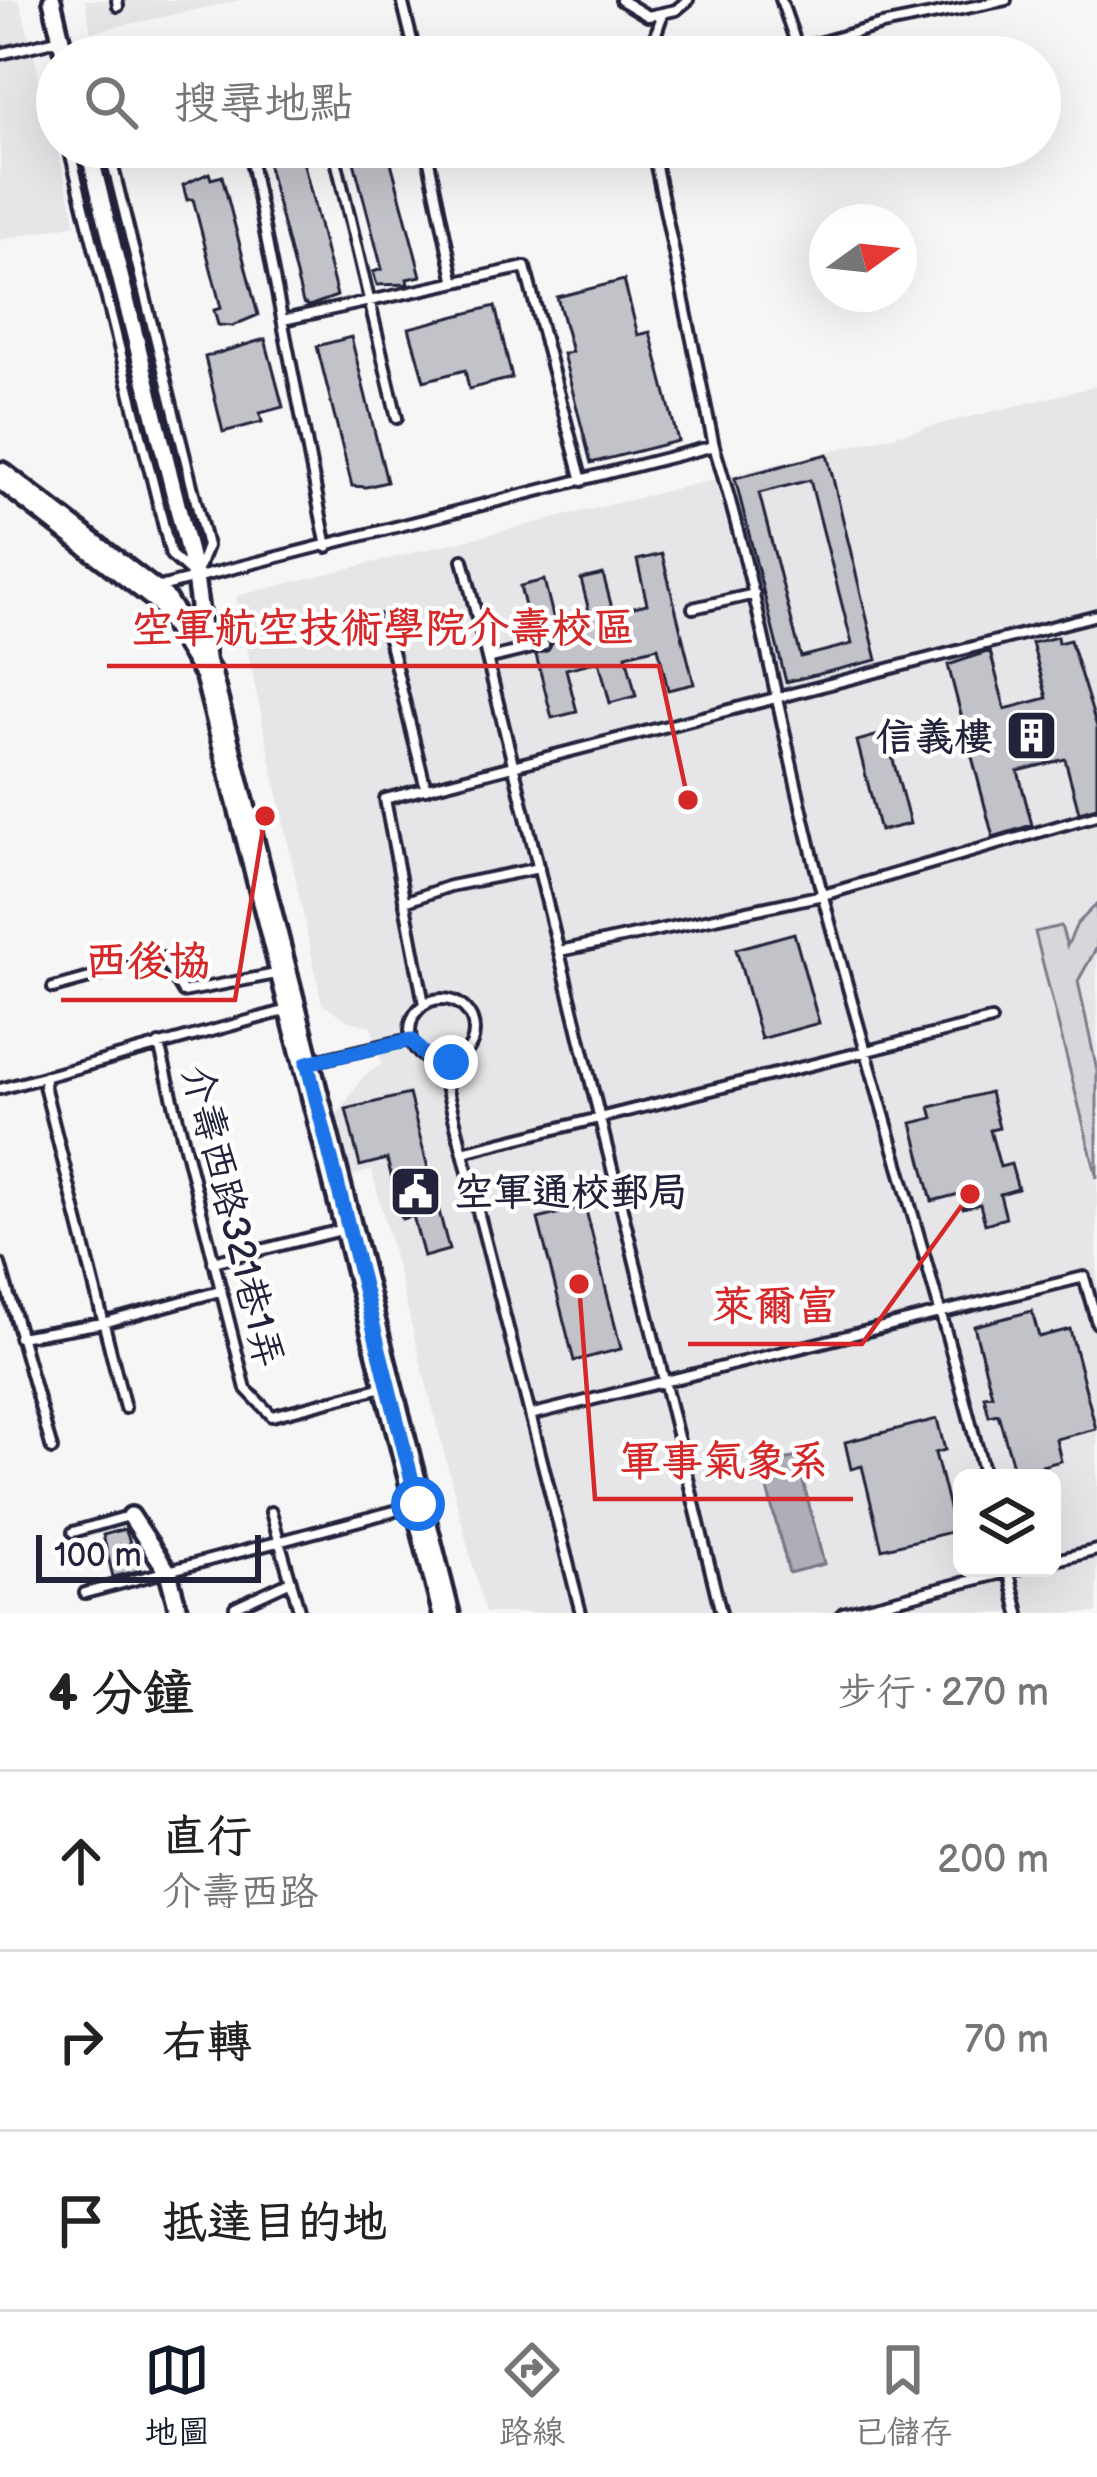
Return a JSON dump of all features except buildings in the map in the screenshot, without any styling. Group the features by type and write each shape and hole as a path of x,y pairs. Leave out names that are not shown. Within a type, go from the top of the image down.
{"main road":[{"path":"0,475 150,589 185,631 208,674 446,1613"}],"street":[{"path":"52,0 60,36"},
{"path":"93,168 195,577 208,674"},
{"path":"131,1516 168,1572 178,1613"}],"lane":[{"path":"402,0 411,36"},
{"path":"621,0 636,12 662,16"},
{"path":"655,36 662,16 688,0"},
{"path":"781,0 793,36"},
{"path":"856,36 1006,0"},
{"path":"0,54 36,45"},
{"path":"74,168 171,555 195,577"},
{"path":"113,168 207,546 195,577"},
{"path":"252,168 283,320 282,339 327,547"},
{"path":"338,168 397,418"},
{"path":"430,168 454,279"},
{"path":"656,168 714,446 755,593 773,701 983,1469"},
{"path":"86,213 122,205"},
{"path":"283,320 525,267 582,481"},
{"path":"107,298 143,290"},
{"path":"128,382 164,373"},
{"path":"150,589 714,446"},
{"path":"148,466 185,456"},
{"path":"463,560 721,1613"},
{"path":"693,608 755,593"},
{"path":"424,1004 385,799 1097,615"},
{"path":"384,620 426,789"},
{"path":"488,659 544,645"},
{"path":"560,951 823,895 1097,815"},
{"path":"404,902 450,886 539,868"},
{"path":"53,988 163,958 183,992 284,972"},
{"path":"455,1002 474,1028 468,1049 440,1063 422,1056 411,1040 412,1019 424,1004 455,1002"},
{"path":"0,1089 293,1008"},
{"path":"463,1152 991,1020"},
{"path":"307,1063 411,1040"},
{"name":"介壽西路321巷1弄","path":"159,1044 242,1378 267,1414 280,1415 388,1386"},
{"path":"440,1063 581,1613"},
{"path":"46,1076 44,1085 125,1408"},
{"path":"213,1262 348,1228"},
{"path":"0,1264 52,1449"},
{"path":"530,1415 944,1316 1084,1277 1097,1323"},
{"path":"19,1337 104,1323 220,1291"},
{"path":"85,1593 418,1504"},
{"path":"271,1512 301,1613"},
{"path":"73,1532 131,1516"},
{"path":"1061,1559 1097,1550"},
{"path":"843,1613 981,1577"},
{"path":"1010,1577 1019,1613"},
{"path":"235,1606 291,1581"}],"shaded area":[{"path":"0,0 18,0 36,65 36,168 62,168 76,224 0,240"},
{"path":"85,0 242,0 91,32"},
{"path":"1097,386 1097,1613 485,1613 372,1171 352,1175 337,1115 363,1077 382,1064 371,1026 349,1021 322,1004 236,596"},
{"path":"1097,904 1097,947 1078,981 1097,1071 1097,1178 1035,932 1061,926 1067,946 1077,924"},
{"path":"797,1457 824,1564 789,1573 761,1465"}],"place":[{"name":"信義樓","path":"1032,736"},
{"name":"空軍航空技術學院介壽校區","path":"688,800"},
{"name":"西後協","path":"265,816"},
{"name":"空軍通校郵局","path":"415,1191"},
{"name":"萊爾富","path":"970,1194"},
{"name":"軍事氣象系","path":"579,1284"}],"route":[{"path":"418,1504 307,1063 411,1040 430,1061 451,1062"}]}
